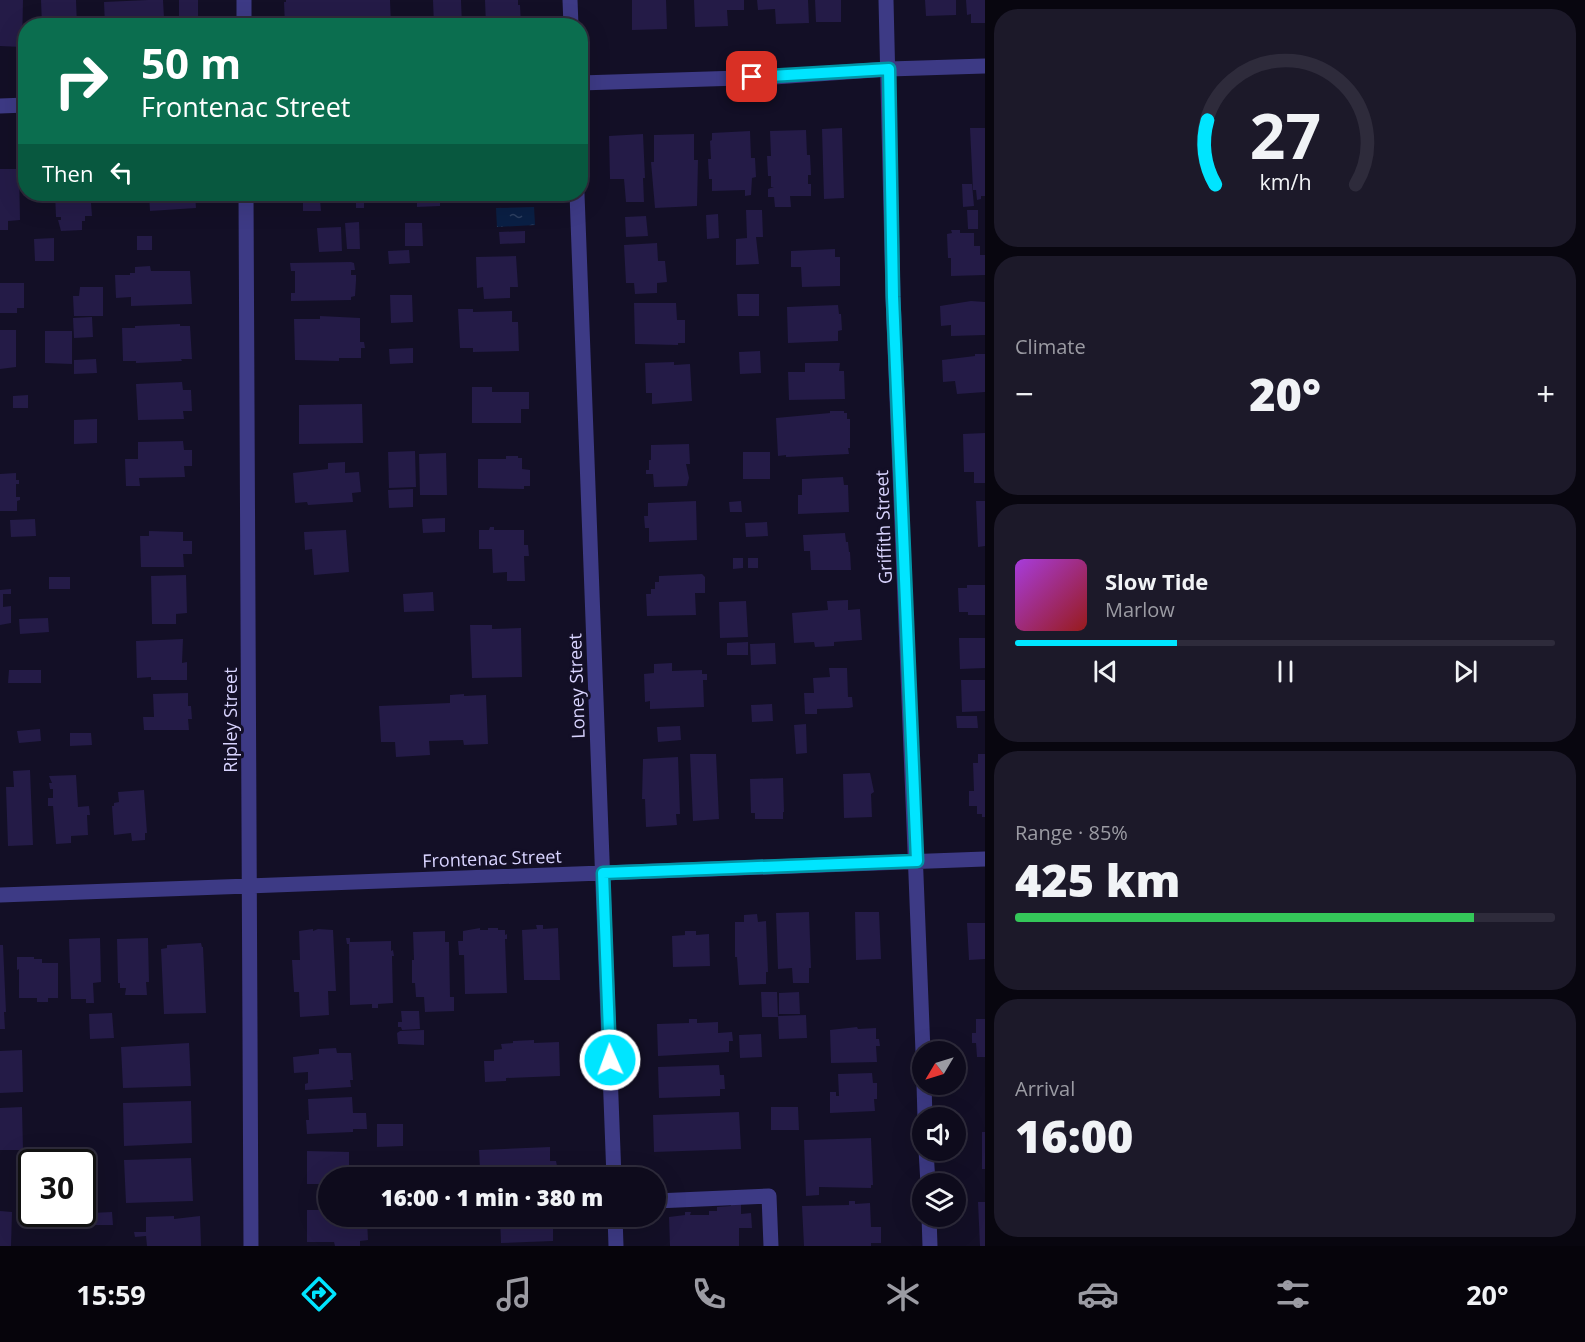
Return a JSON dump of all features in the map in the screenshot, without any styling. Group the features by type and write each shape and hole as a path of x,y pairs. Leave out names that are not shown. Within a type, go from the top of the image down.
{"street":[{"path":"244,0 244,18"},
{"path":"570,0 571,18"},
{"name":"Griffith Street","path":"886,0 893,297 923,1041"},
{"path":"588,83 774,77 889,69 985,66"},
{"path":"0,106 18,105"},
{"name":"Ripley Street","path":"246,201 251,1246"},
{"name":"Loney Street","path":"577,201 614,1167"},
{"name":"Frontenac Street","path":"0,895 985,859"},
{"path":"666,1201 769,1196 771,1246"},
{"path":"615,1227 616,1246"},
{"path":"929,1227 930,1246"}],"water":[{"path":"534,207 535,225 497,227 496,208"}],"building":[{"path":"0,0 23,0 23,18 18,18 18,47 0,46"},
{"path":"41,0 76,0 77,18 42,18"},
{"path":"163,0 164,18 105,18 104,2"},
{"path":"179,0 198,0 198,18 179,18"},
{"path":"286,0 390,0 391,18 285,18 284,2"},
{"path":"433,0 461,0 462,18 434,18"},
{"path":"485,0 518,0 521,18 486,18"},
{"path":"632,0 666,0 667,29 632,30"},
{"path":"694,0 744,0 744,10 727,10 728,26 695,27"},
{"path":"757,0 808,0 809,23 776,24 775,9 758,10"},
{"path":"815,0 841,0 841,22 816,22"},
{"path":"925,0 956,0 956,15 926,16"},
{"path":"966,0 985,0 985,23 971,23 971,14 967,15"},
{"path":"842,128 844,198 824,199 822,129"},
{"path":"970,128 985,128 985,196 977,200 976,190 973,190"},
{"path":"806,130 807,155 810,155 811,175 808,175 808,184 811,184 811,196 790,196 791,207 775,207 774,197 768,197 768,189 774,187 771,187 771,176 768,176 767,156 771,156 770,131"},
{"path":"750,131 751,158 755,158 756,177 752,178 751,195 745,196 745,190 712,191 708,159 711,159 712,133"},
{"path":"643,134 644,202 626,202 624,179 610,179 609,136"},
{"path":"694,134 694,160 698,160 697,206 655,208 651,162 654,162 654,135"},
{"path":"0,169 18,169 20,220 8,221 8,230 0,230"},
{"path":"962,184 972,184 974,206 963,207"},
{"path":"55,201 95,201 91,203 92,216 85,216 85,221 82,221 82,230 61,231 58,220 61,220 61,217 56,217"},
{"path":"149,201 196,201 196,208 150,211"},
{"path":"303,201 320,201 321,211 303,211"},
{"path":"353,201 390,201 364,202 364,208 356,208 356,202 353,203"},
{"path":"417,201 440,201 440,206 417,207"},
{"path":"746,210 762,210 763,237 756,237 759,264 736,265 736,239 747,238"},
{"path":"967,210 978,210 978,229 968,229"},
{"path":"718,214 719,238 707,239 706,215"},
{"path":"646,216 648,236 626,237 625,217"},
{"path":"359,222 360,249 347,249 345,223"},
{"path":"405,223 422,223 423,246 405,246"},
{"path":"341,227 342,251 319,252 317,228"},
{"path":"951,230 960,230 960,233 974,233 974,246 980,246 980,255 985,255 985,275 951,276 947,234 952,233"},
{"path":"525,231 525,243 500,244 499,232"},
{"path":"137,236 152,236 152,250 137,250"},
{"path":"54,238 54,261 35,261 34,239"},
{"path":"657,243 658,261 665,261 667,282 657,283 657,293 635,294 634,283 626,283 624,245"},
{"path":"835,249 835,257 840,257 840,286 802,287 801,267 791,267 791,251"},
{"path":"409,250 410,263 389,264 388,251"},
{"path":"516,256 518,287 510,287 510,298 484,299 483,287 477,288 476,257"},
{"path":"290,263 354,263 355,270 351,270 351,275 356,275 356,281 355,296 351,297 351,300 291,301 291,293 295,293 295,271 291,271"},
{"path":"150,266 151,271 190,271 192,304 131,306 131,297 116,298 115,275 130,275 130,273 135,273 135,267"},
{"path":"0,283 24,283 24,308 17,308 17,313 0,313"},
{"path":"80,287 103,287 103,316 74,316 73,296 79,296"},
{"path":"737,294 759,294 759,316 738,316"},
{"path":"390,295 412,295 413,322 391,323"},
{"path":"971,301 985,302 985,335 951,336 951,325 941,326 940,306"},
{"path":"634,303 676,303 677,320 685,320 685,343 678,343 678,345 635,344"},
{"path":"838,305 842,330 838,331 838,341 788,343 787,307"},
{"path":"458,309 473,309 473,312 512,311 512,322 518,322 519,351 473,352 473,348 460,348"},
{"path":"320,316 360,318 360,342 364,342 365,348 361,348 361,358 339,358 339,361 295,360 294,319 320,319"},
{"path":"92,317 93,337 74,338 73,318"},
{"path":"180,324 180,326 190,326 192,359 136,363 136,361 123,361 122,328"},
{"path":"0,330 16,330 16,367 0,369"},
{"path":"45,331 72,331 72,364 45,363"},
{"path":"413,348 413,363 390,364 389,349"},
{"path":"760,351 761,373 740,374 739,352"},
{"path":"975,354 985,354 985,392 957,394 955,381 943,382 942,360 975,356"},
{"path":"96,359 97,373 74,374 74,360"},
{"path":"674,362 674,365 690,364 692,401 652,404 652,393 646,393 645,363"},
{"path":"805,363 840,363 839,371 844,371 845,399 789,400 788,372 805,372"},
{"path":"182,382 183,390 191,390 192,411 183,411 184,419 138,420 136,384"},
{"path":"472,387 492,387 492,392 529,392 529,409 521,409 521,423 472,423"},
{"path":"28,395 28,408 13,408 13,396"},
{"path":"362,404 363,443 299,444 299,405"},
{"path":"830,411 844,411 847,413 847,419 850,419 849,454 778,456 776,418 830,413"},
{"path":"97,419 97,443 74,444 74,420"},
{"path":"985,433 985,483 974,483 974,472 964,472 963,434"},
{"path":"183,441 184,450 192,450 192,466 184,466 185,477 139,478 140,486 126,486 125,459 138,459 138,442"},
{"path":"689,444 690,464 686,464 689,478 687,486 654,487 653,474 646,474 646,470 649,470 649,460 651,460 651,445"},
{"path":"415,451 416,487 389,488 388,452"},
{"path":"743,452 770,452 770,479 743,479"},
{"path":"446,453 447,495 420,495 419,454"},
{"path":"506,456 522,458 522,469 530,470 530,486 524,486 524,489 478,488 478,459 506,459"},
{"path":"345,462 345,473 359,472 361,492 352,493 353,502 308,505 307,502 295,503 293,473 328,469 328,463"},
{"path":"16,473 16,480 19,480 19,484 16,484 16,497 20,497 17,501 17,511 0,511 0,474"},
{"path":"843,477 844,485 848,485 849,512 798,514 798,495 802,495 802,479"},
{"path":"413,489 413,507 389,508 388,490"},
{"path":"696,501 697,540 649,542 649,528 645,528 644,516 648,516 648,503"},
{"path":"741,501 742,512 730,512 729,502"},
{"path":"976,501 985,501 985,546 978,547"},
{"path":"445,518 445,532 423,533 422,519"},
{"path":"35,519 36,536 11,537 10,520"},
{"path":"767,522 768,536 746,537 745,523"},
{"path":"490,527 494,527 494,530 524,530 524,545 528,545 529,556 524,556 525,581 507,581 507,572 493,573 492,549 479,549 479,530 489,530"},
{"path":"346,530 349,572 314,575 312,549 305,550 304,532"},
{"path":"149,531 183,532 183,541 192,541 192,554 183,554 184,567 141,567 140,536 149,536"},
{"path":"845,533 850,552 851,570 811,570 810,551 804,551 803,535"},
{"path":"733,558 743,558 743,568 733,569"},
{"path":"748,558 758,558 758,568 748,568"},
{"path":"702,574 705,577 705,593 695,593 696,615 647,616 646,594 651,594 651,589 655,589 655,582 659,582 659,576"},
{"path":"186,575 187,613 176,614 176,624 152,624 151,576"},
{"path":"49,577 70,577 70,589 49,589"},
{"path":"967,585 985,585 985,615 968,615 968,612 959,612 958,588 967,588"},
{"path":"11,589 11,594 3,594 3,607 11,606 11,623 0,625 0,590"},
{"path":"433,592 434,611 404,612 403,594"},
{"path":"848,600 848,610 860,609 862,640 834,642 834,646 815,647 814,642 794,643 792,613 828,610 827,601"},
{"path":"746,601 748,637 720,638 719,602"},
{"path":"48,618 49,632 20,634 19,619"},
{"path":"470,625 492,625 492,629 521,628 522,677 472,678"},
{"path":"959,638 985,638 985,668 960,669"},
{"path":"183,639 182,663 187,662 187,680 137,678 136,641"},
{"path":"748,642 748,655 727,655 727,643"},
{"path":"775,643 776,664 751,665 750,644"},
{"path":"672,663 672,671 702,670 702,674 707,674 707,680 703,680 704,707 650,709 650,701 645,702 644,674 654,673 654,664"},
{"path":"829,668 847,668 848,697 852,697 853,707 817,709 817,714 805,714 804,693 814,693 813,678 830,677"},
{"path":"9,670 41,670 41,683 8,683"},
{"path":"961,680 985,680 985,711 962,712"},
{"path":"188,693 188,706 191,706 192,719 188,719 189,730 144,730 143,717 154,717 153,694"},
{"path":"464,694 464,696 486,695 488,744 464,745 463,740 429,741 430,755 396,757 395,742 381,742 379,706 450,703 450,695"},
{"path":"772,704 773,721 752,722 751,705"},
{"path":"956,716 977,716 978,728 957,728"},
{"path":"806,724 807,753 796,754 794,725"},
{"path":"680,726 681,740 658,742 657,727"},
{"path":"40,729 41,741 19,743 17,731"},
{"path":"70,733 91,733 92,745 70,746"},
{"path":"690,754 716,754 719,819 693,821"},
{"path":"978,754 985,754 985,817 977,814 977,806 969,806 969,791 974,791 973,763 978,763"},
{"path":"678,757 680,814 676,814 677,825 646,827 645,799 642,799 643,759"},
{"path":"30,770 33,845 8,846 6,787 14,787 13,771"},
{"path":"870,773 874,792 871,794 872,817 844,818 843,774"},
{"path":"76,775 78,807 89,806 88,835 71,836 71,843 56,844 53,806 48,806 48,798 53,798 49,776"},
{"path":"783,778 783,819 755,819 755,813 751,813 750,779"},
{"path":"144,790 147,833 145,833 145,840 132,841 131,833 114,835 112,806 119,802 118,792"},
{"path":"809,912 811,968 809,968 809,983 793,983 792,968 778,969 776,913"},
{"path":"855,912 879,912 881,959 856,960"},
{"path":"757,914 758,922 766,921 768,972 766,972 766,984 739,985 737,957 735,957 735,922 744,922 744,915"},
{"path":"967,923 985,923 985,959 969,960"},
{"path":"536,925 543,925 543,929 558,928 560,980 524,980 522,930 537,929"},
{"path":"480,928 480,930 488,930 488,928 498,928 498,930 505,930 505,935 507,934 507,939 505,939 507,993 465,994 464,955 459,955 458,941 463,941 463,931"},
{"path":"313,929 313,931 333,930 336,991 328,991 329,1015 300,1017 299,992 294,992 292,960 300,960 299,931"},
{"path":"445,931 445,942 449,942 450,997 454,997 454,1011 425,1012 424,997 416,997 415,983 412,983 413,932"},
{"path":"685,931 696,931 696,935 709,934 710,966 673,967 672,936 685,935"},
{"path":"100,938 101,982 93,983 94,1003 86,1003 86,999 71,999 69,939"},
{"path":"148,938 147,995 125,995 126,988 120,988 120,983 118,983 117,939"},
{"path":"346,938 350,938 350,942 391,941 391,951 393,950 394,956 392,956 393,1003 378,1004 378,1008 372,1008 372,1004 350,1005 349,944"},
{"path":"201,943 206,1013 164,1014 161,949 167,948 167,945"},
{"path":"0,945 3,945 5,1029 0,1029"},
{"path":"17,957 34,957 34,959 42,959 42,963 58,963 58,998 48,998 48,1002 37,1002 37,998 19,998"},
{"path":"761,992 777,992 778,1017 762,1017"},
{"path":"799,992 800,1014 779,1014 779,993"},
{"path":"401,1011 419,1011 420,1029 402,1030 398,1027 398,1022 402,1022"},
{"path":"112,1013 114,1038 90,1039 89,1014"},
{"path":"806,1015 807,1038 779,1039 778,1016"},
{"path":"689,1019 697,1019 697,1023 718,1022 718,1033 732,1032 733,1041 729,1041 729,1052 658,1056 657,1024 689,1023"},
{"path":"976,1019 985,1019 985,1057 977,1057 976,1043 972,1043 972,1033 976,1033"},
{"path":"857,1027 858,1029 876,1028 876,1039 879,1039 880,1046 876,1046 877,1062 831,1063 830,1030"},
{"path":"424,1030 424,1045 398,1044 397,1033 400,1031"},
{"path":"761,1034 762,1057 740,1058 739,1035"},
{"path":"534,1040 534,1043 559,1042 560,1076 506,1078 506,1081 485,1082 484,1061 494,1061 494,1050 502,1049 501,1044"},
{"path":"189,1043 191,1086 123,1088 121,1047"},
{"path":"336,1048 337,1053 351,1053 353,1080 350,1080 351,1087 305,1090 305,1084 308,1083 308,1072 294,1073 293,1057 319,1054 319,1049"},
{"path":"22,1050 23,1092 0,1093 0,1051"},
{"path":"719,1065 720,1075 724,1075 725,1089 720,1089 720,1096 659,1098 658,1067"},
{"path":"872,1073 873,1083 877,1083 877,1099 874,1099 875,1111 830,1113 830,1092 836,1092 836,1096 839,1096 838,1074"},
{"path":"352,1097 353,1113 366,1113 367,1129 353,1129 353,1132 307,1134 308,1099"},
{"path":"191,1101 192,1143 124,1146 123,1103"},
{"path":"22,1107 23,1149 0,1150 0,1108"},
{"path":"771,1107 798,1107 799,1130 771,1130"},
{"path":"739,1112 741,1149 654,1152 653,1115"},
{"path":"377,1124 403,1124 403,1146 377,1147"},
{"path":"982,1132 985,1132 985,1169 982,1169"},
{"path":"871,1138 873,1185 871,1188 819,1187 819,1195 806,1196 804,1140"},
{"path":"550,1147 550,1161 556,1161 557,1167 480,1167 479,1150"},
{"path":"307,1151 349,1152 349,1167 318,1167 318,1184 307,1184"},
{"path":"191,1158 193,1201 126,1203 124,1160"},
{"path":"849,1201 855,1201 855,1204 870,1203 871,1227 881,1227 881,1243 871,1243 871,1246 804,1246 802,1206 849,1205"},
{"path":"978,1202 985,1202 985,1246 980,1246"},
{"path":"731,1204 741,1204 741,1214 751,1213 752,1228 739,1228 739,1246 670,1246 669,1217 685,1215 685,1212 691,1212 690,1215 709,1215 709,1211 717,1211 717,1207 731,1206"},
{"path":"307,1210 318,1210 318,1227 367,1227 368,1240 360,1241 360,1246 335,1246 334,1242 307,1242"},
{"path":"0,1211 12,1212 11,1246 0,1246"},
{"path":"112,1212 113,1225 96,1225 96,1213"},
{"path":"174,1216 174,1219 200,1216 201,1246 147,1246 146,1236 135,1237 134,1232 146,1232 146,1217"},
{"path":"500,1227 556,1227 553,1228 553,1241 501,1243"}],"route":[{"path":"610,1060 603,873 917,861 893,297 889,69 752,77"}]}
